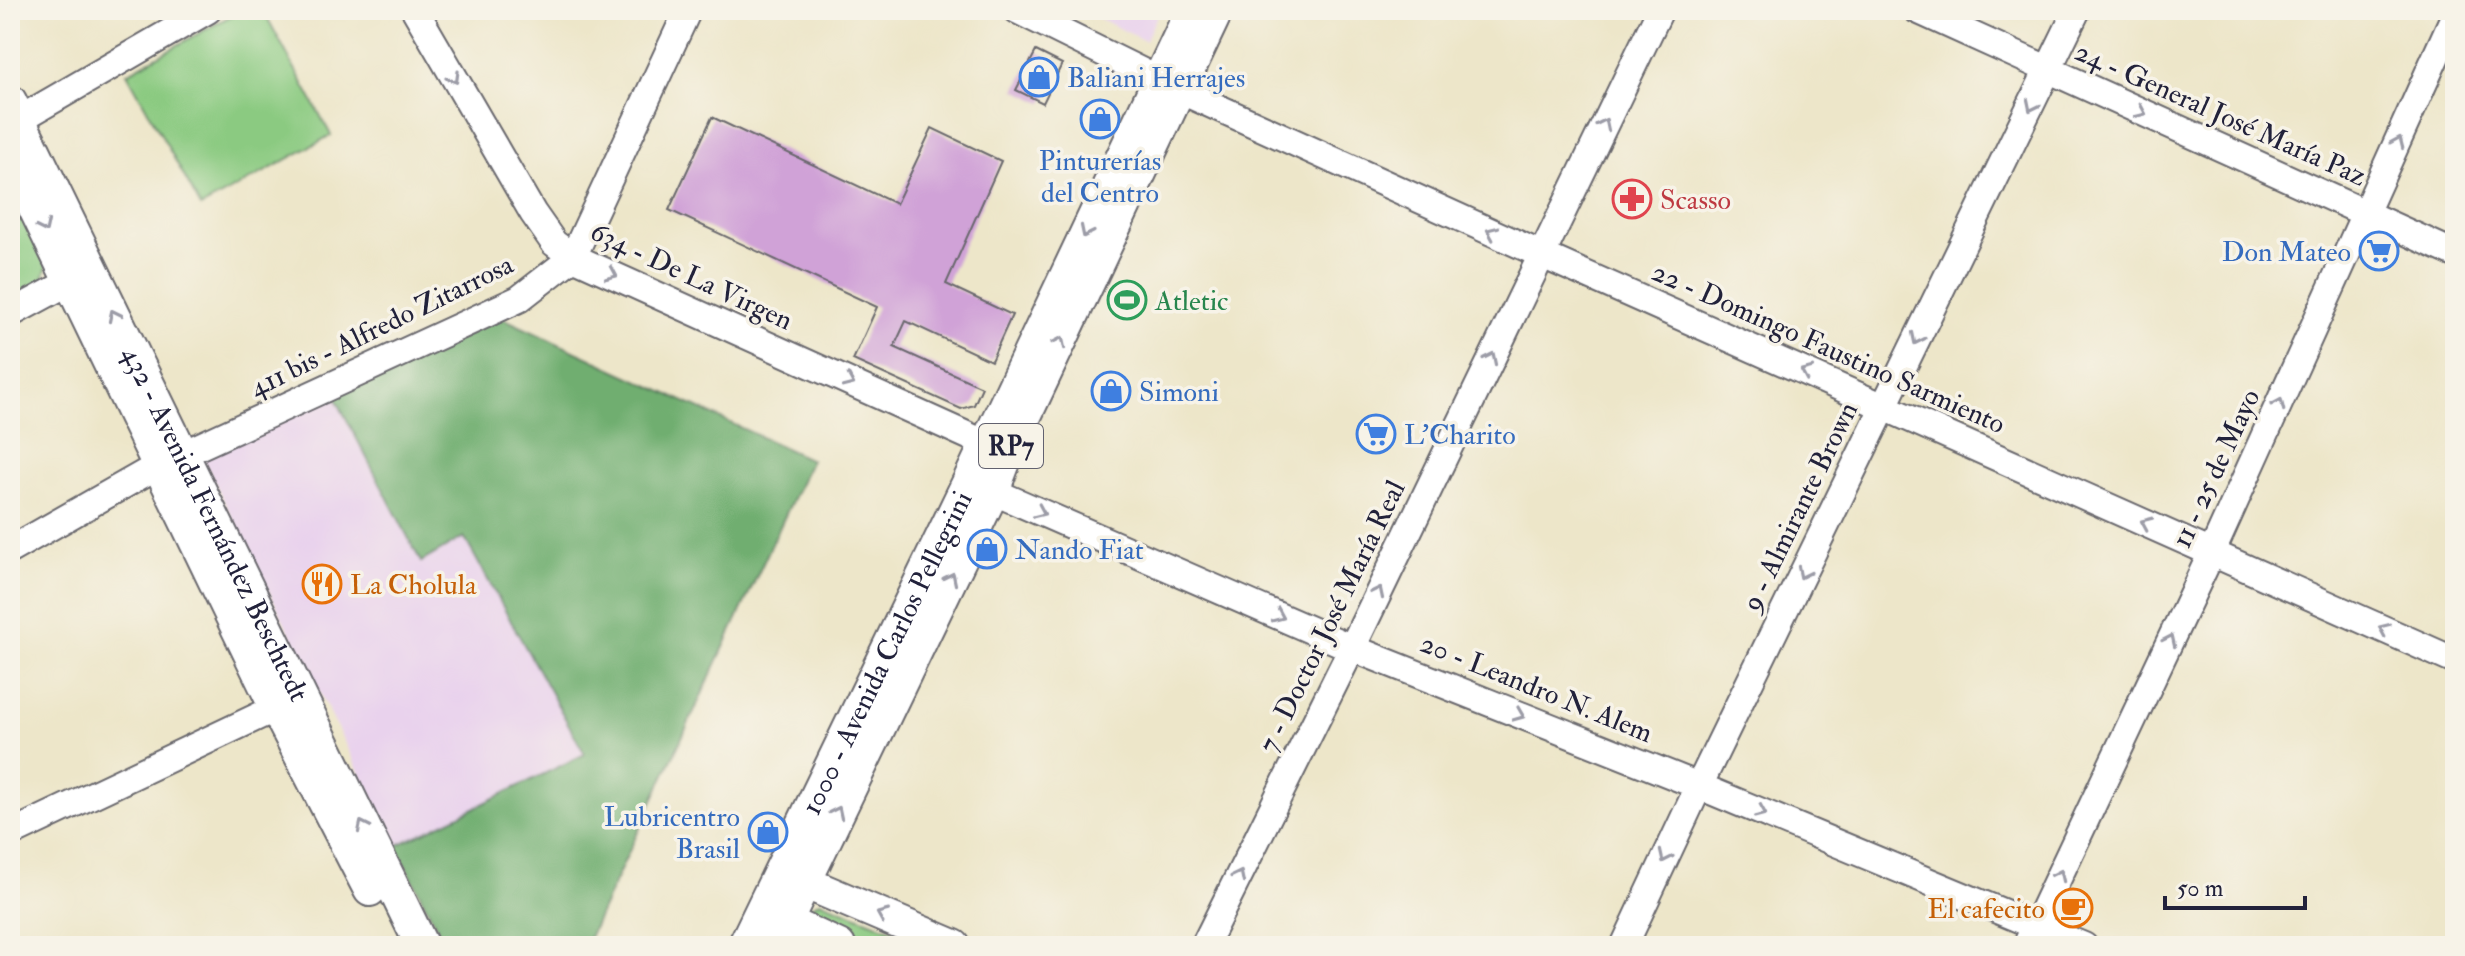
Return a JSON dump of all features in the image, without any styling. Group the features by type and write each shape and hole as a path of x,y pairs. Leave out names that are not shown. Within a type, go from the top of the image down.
{"main road":[{"name":"1000 - Avenida Carlos Pellegrini","path":"1170,84 1192,10"},
{"name":"1000 - Avenida Carlos Pellegrini","path":"744,946 774,926 791,877 981,486 1170,84 1217,10"},
{"name":"432 - Avenida Fernández Beschtedt","path":"15,110 276,708 399,946"},
{"name":"432 - Avenida Fernández Beschtedt","path":"10,157 71,281 170,460 422,946"},
{"path":"791,877 954,946"},
{"path":"774,926 839,946"}],"street":[{"path":"15,110 208,10"},
{"name":"634 - De La Virgen","path":"415,10 533,213 554,243 573,257 996,449"},
{"name":"411 bis - Alfredo Zitarrosa","path":"10,550 170,460 519,299 573,257 688,10"},
{"name":"22 - Domingo Faustino Sarmiento","path":"1017,10 1540,254 2455,661"},
{"name":"7 - Doctor José María Real","path":"1204,946 1352,648 1660,10"},
{"name":"24 - General José María Paz","path":"1917,10 2455,254"},
{"name":"9 - Almirante Brown","path":"1624,946 2077,10"},
{"name":"11 - 25 de Mayo","path":"2030,936 2212,552 2455,14"},
{"path":"10,314 71,281"},
{"name":"20 - Leandro N. Alem","path":"981,486 1352,648 1699,786 2030,936 2084,946"},
{"path":"10,834 276,708"}],"shaded area":[{"path":"1082,10 1160,10 1145,41"},
{"path":"333,393 421,561 464,537 585,754 396,846 202,457"}],"green space":[{"path":"241,10 263,10 331,135 201,207 127,73"},
{"path":"10,192 47,267 40,287 10,303"},
{"path":"496,315 811,460 585,946 446,946 396,846 585,754 464,537 421,562 333,393"},
{"path":"820,901 933,946 866,946 834,938 808,919 813,905"}],"building":[{"name":"Baliani Herrajes","path":"1036,51 1062,64 1043,103 1016,90"},
{"path":"712,117 896,204 932,128 1001,161 946,284 1012,315 991,361 906,321 894,347 982,387 974,405 961,409 853,360 877,307 669,210"}],"place":[{"name":"Baliani Herrajes","path":"1039,77"},
{"name":"Pinturerías del Centro","path":"1100,119"},
{"name":"Scasso","path":"1632,199"},
{"name":"Don Mateo","path":"2379,251"},
{"name":"Atletic","path":"1127,300"},
{"name":"Simoni","path":"1111,391"},
{"name":"L'Charito","path":"1376,434"},
{"name":"Nando Fiat","path":"987,549"},
{"name":"La Cholula","path":"322,584"},
{"name":"Lubricentro Brasil","path":"768,832"},
{"name":"El cafecito","path":"2073,908"}]}
